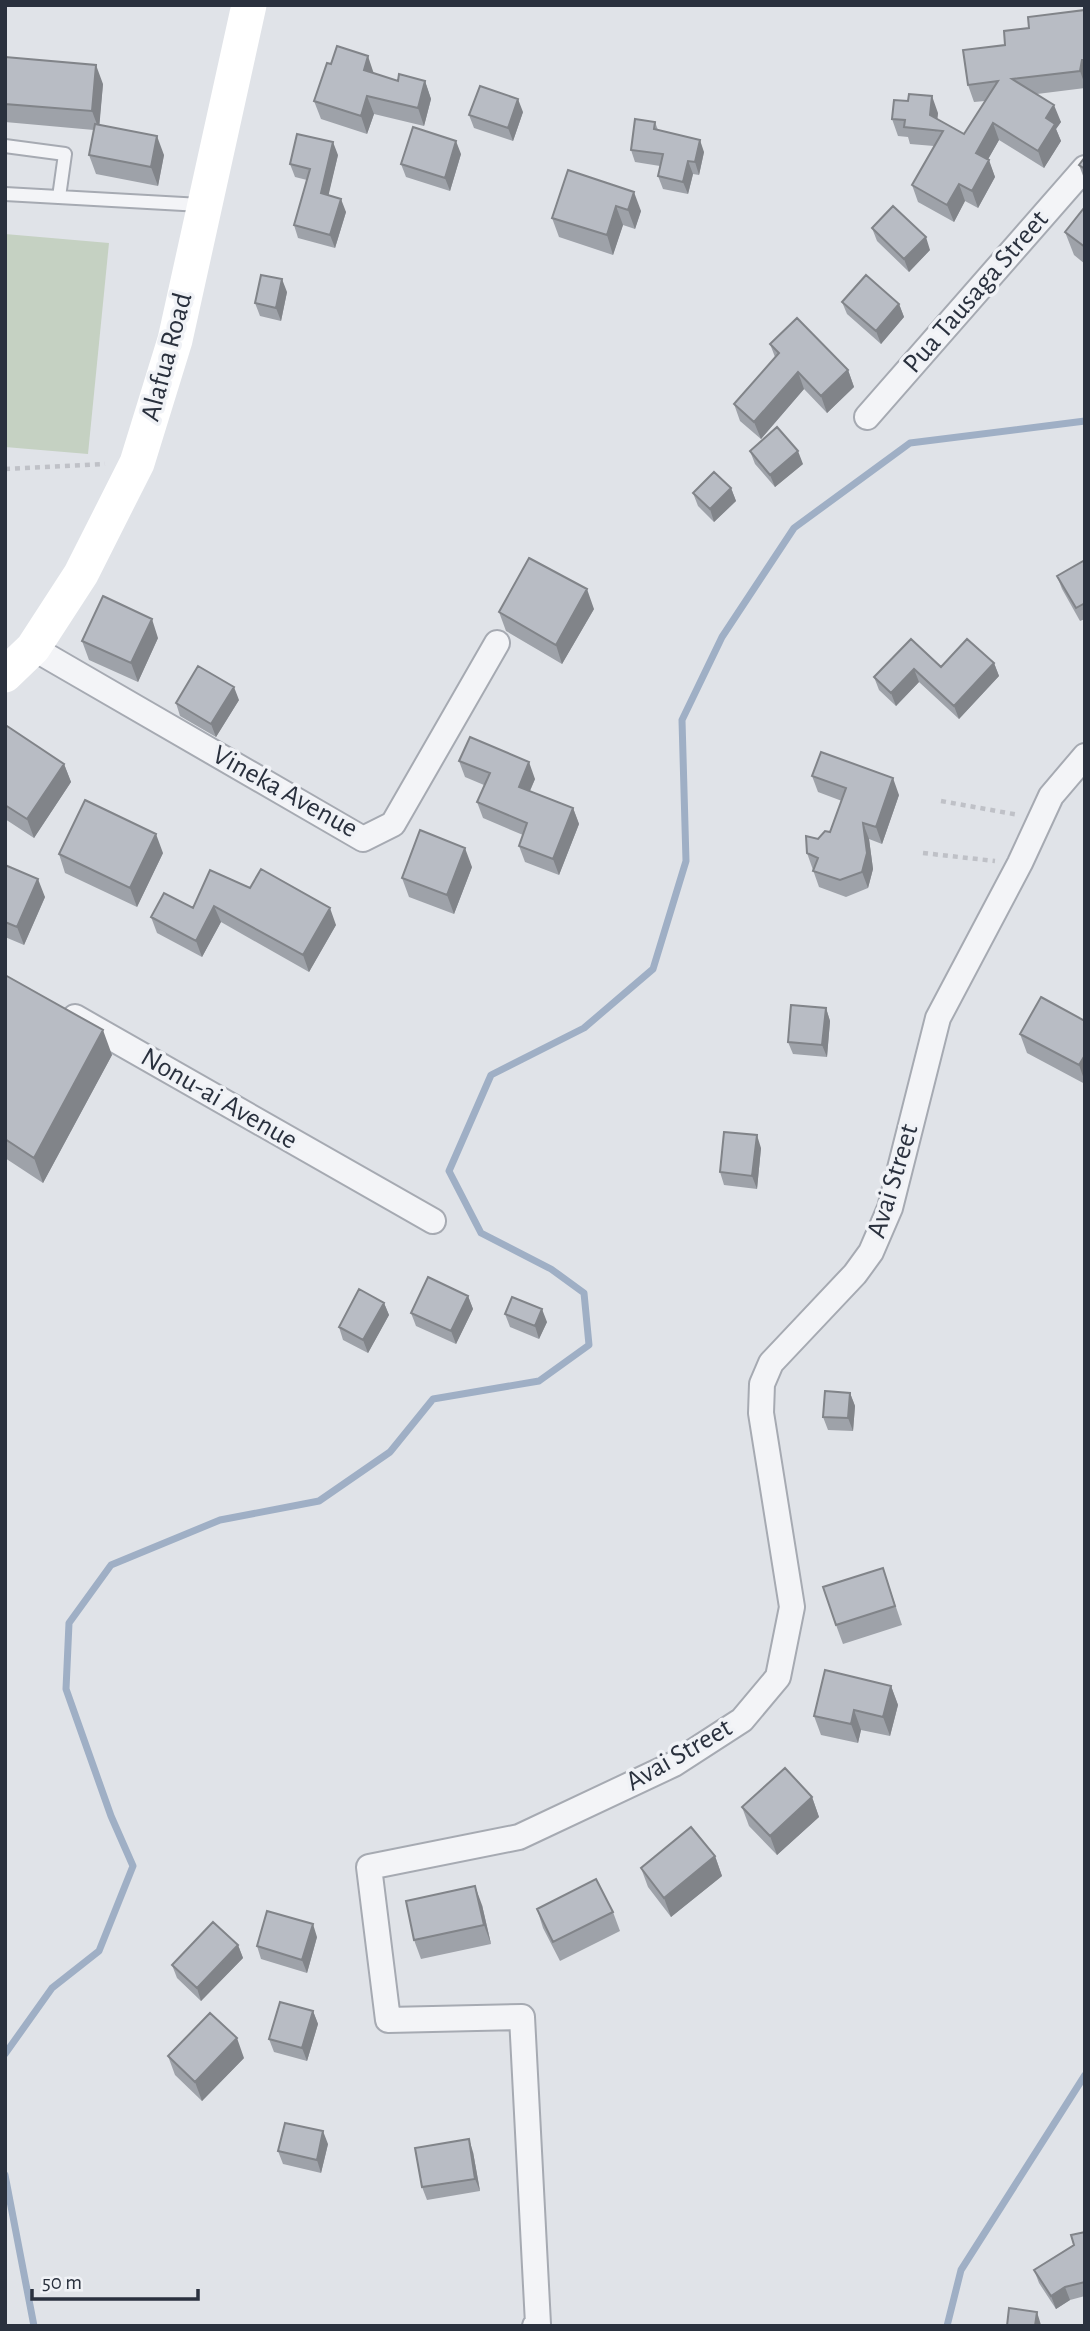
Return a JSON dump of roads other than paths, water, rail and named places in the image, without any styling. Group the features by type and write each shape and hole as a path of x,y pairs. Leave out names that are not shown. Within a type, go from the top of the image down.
{"street":[{"name":"Alafua Road","path":"5,675 33,648 81,574 137,463 175,340 249,5"},
{"name":"Pua Tausaga Street","path":"867,417 1085,168"},
{"name":"Vineka Avenue","path":"33,648 363,839 393,824 497,643"},
{"name":"Avai Street","path":"535,2326 538,2324 522,2017 388,2020 369,1867 519,1837 674,1764 741,1720 778,1677 792,1607 761,1413 762,1384 771,1363 855,1274 871,1252 890,1208 938,1018 1020,863 1051,796 1085,756"},
{"name":"Nonu-ai Avenue","path":"53,1004 433,1221"}],"lane":[{"path":"5,146 65,154 59,197"},
{"path":"5,194 205,205"}],"waterway":[{"path":"5,2054 52,1988 99,1951 133,1866 111,1816 66,1689 69,1623 111,1565 220,1520 319,1501 390,1452 433,1399 539,1381 589,1345 584,1293 551,1269 481,1233 449,1171 491,1075 584,1028 653,969 686,861 682,720 722,637 794,528 910,443 1085,421"},
{"path":"947,2326 961,2270 1085,2075"},
{"path":"5,2175 34,2326"}]}
